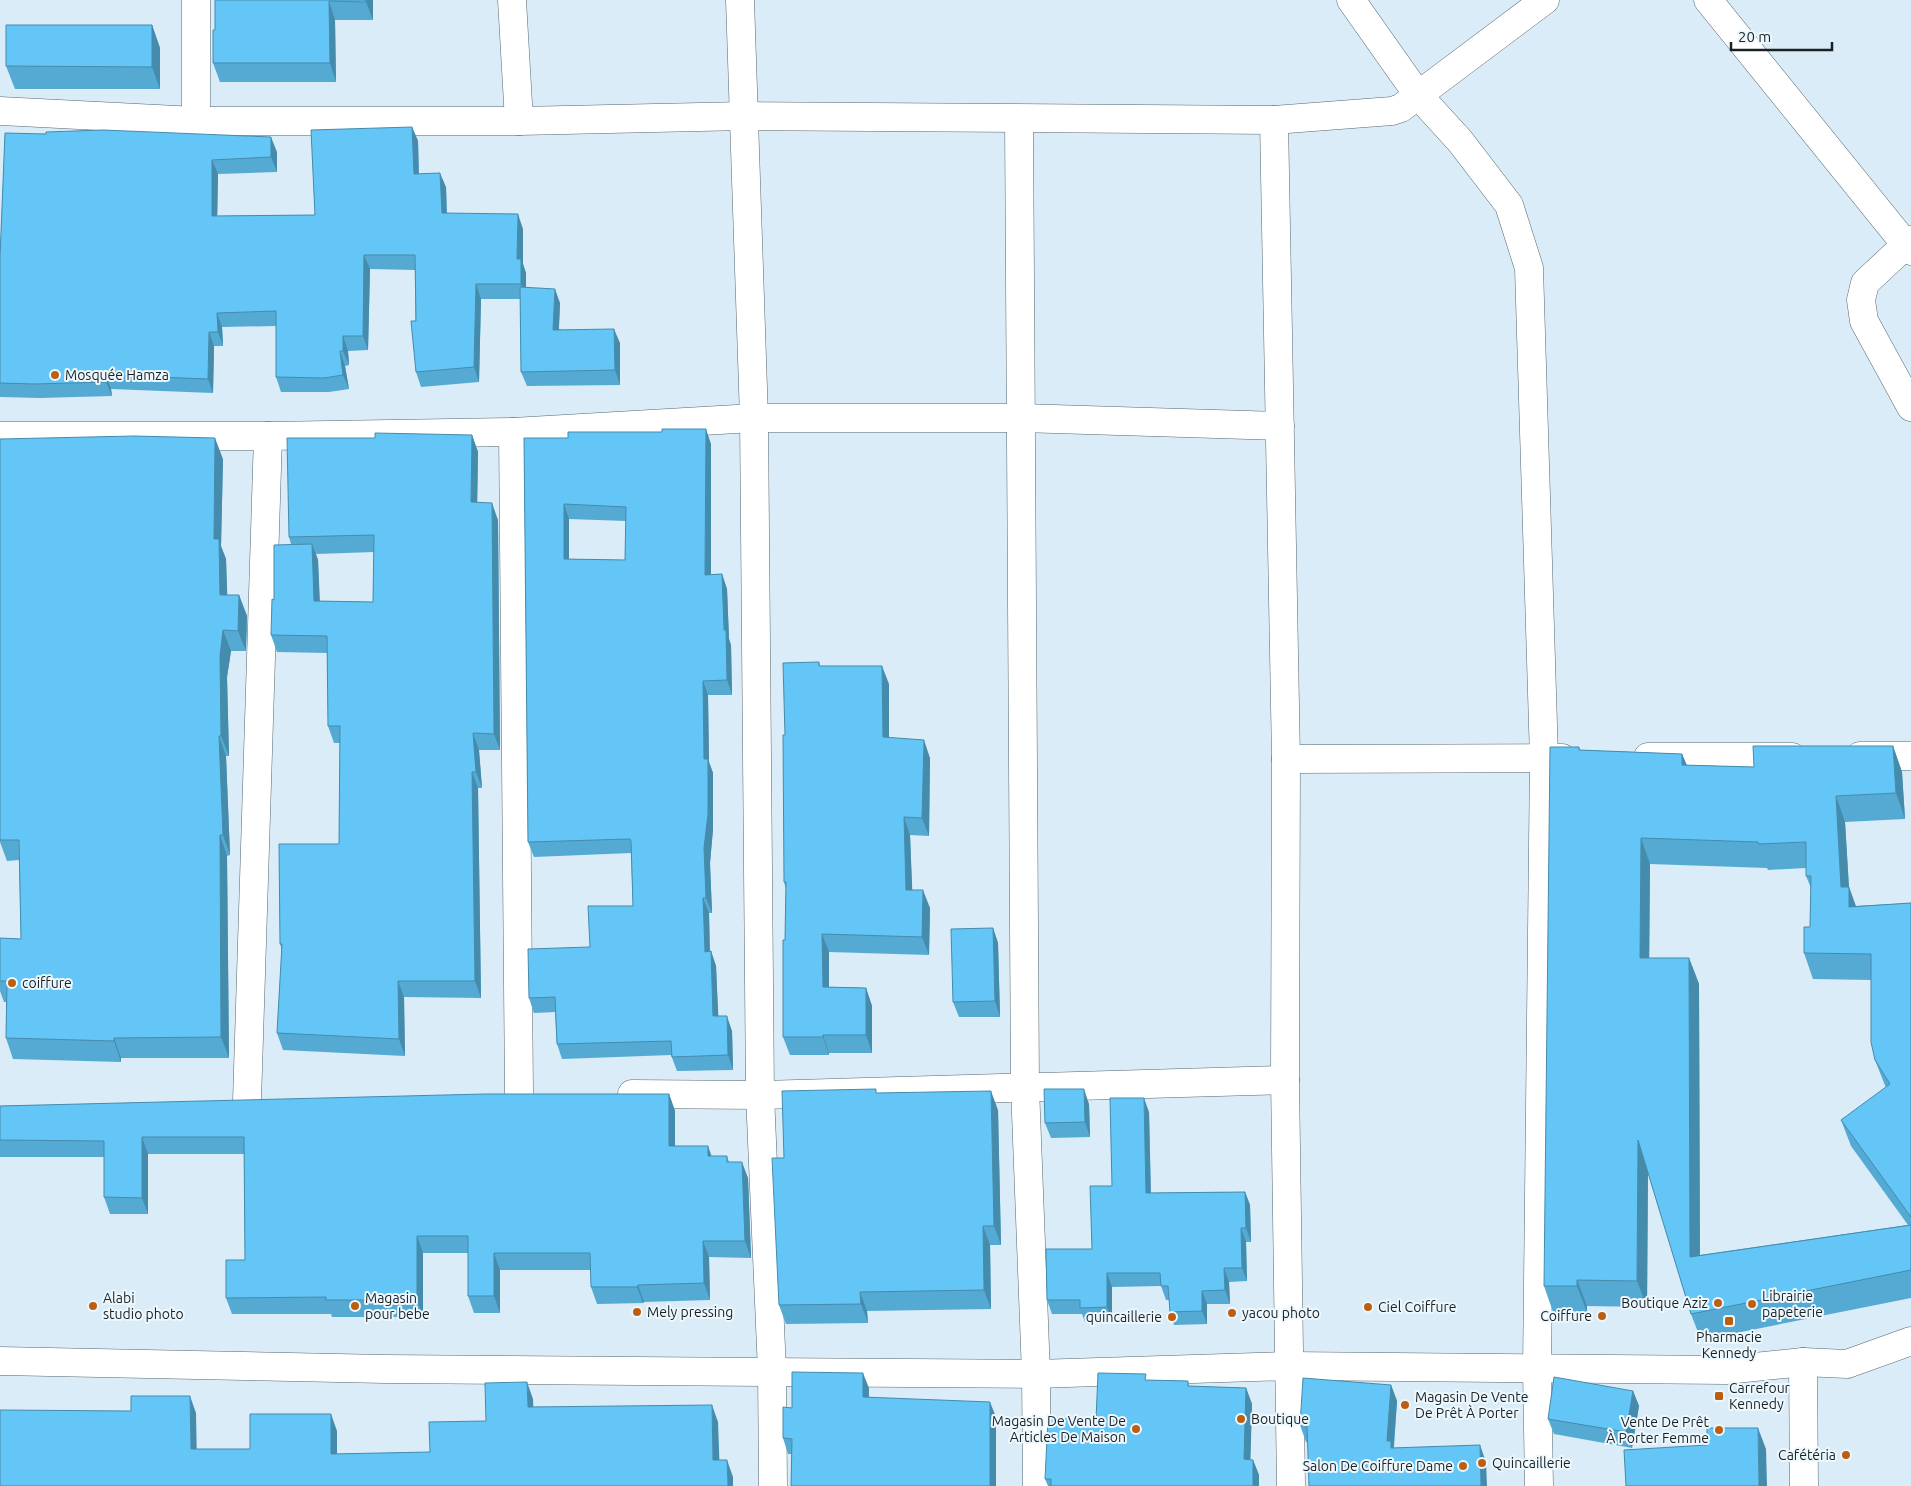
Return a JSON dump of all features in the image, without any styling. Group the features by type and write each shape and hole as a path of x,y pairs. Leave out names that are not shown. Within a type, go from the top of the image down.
{"street":[{"path":"196,0 196,121"},
{"path":"512,0 519,121"},
{"path":"740,0 754,418 760,1095 772,1371 773,1486"},
{"path":"1352,0 1418,95 1460,142 1509,205 1529,268 1544,758 1537,1369 1539,1486"},
{"path":"0,111 196,121 519,121 745,116 1274,120 1392,111 1401,108 1545,0"},
{"path":"1708,0 1909,245 1865,283 1860,300 1864,321 1911,407"},
{"path":"1019,119 1025,1087 1036,1374 1037,1486"},
{"path":"1274,120 1286,759 1285,1080 1291,1486"},
{"path":"0,436 268,436 513,432 754,418 1021,418 1280,426"},
{"path":"513,432 519,1094"},
{"path":"247,1101 268,436"},
{"path":"1623,758 1911,756"},
{"path":"1286,759 1584,758"},
{"path":"606,1094 760,1095 1285,1080"},
{"path":"490,1095 548,1094"},
{"path":"218,1102 276,1100"},
{"path":"0,1360 385,1369 1036,1374 1290,1366 1726,1370 1802,1362 1847,1364 1911,1341"},
{"path":"1802,1362 1804,1486"}],"building":[{"path":"215,0 366,0 366,2 329,1 330,63 213,63"},
{"path":"6,25 152,25 152,67 6,66"},
{"path":"412,127 414,174 440,173 442,213 518,214 517,259 521,259 521,284 476,284 474,367 416,372 411,321 416,321 415,255 364,255 363,336 343,336 343,351 340,351 343,375 324,378 276,377 276,311 217,313 218,332 209,332 208,379 106,375 106,382 0,383 0,257 5,133 46,134 46,132 103,130 271,137 271,157 212,160 212,216 315,215 311,130"},
{"path":"520,287 555,289 553,330 614,329 615,370 521,372"},
{"path":"662,429 706,429 705,575 722,574 727,680 703,681 704,759 708,759 708,814 704,848 706,898 703,898 705,952 711,951 713,1016 727,1016 728,1055 672,1057 671,1041 557,1044 555,997 529,998 528,949 590,947 588,906 633,906 630,839 528,842 524,438 568,438 568,432 662,432","holes":["564,504 626,507 625,560 564,559"]},
{"path":"375,433 472,435 471,502 492,503 494,734 473,733 476,772 472,772 475,981 398,981 399,1039 277,1033 282,944 280,944 279,844 339,844 340,726 328,726 327,636 271,635 272,599 274,600 274,545 312,544 314,601 373,602 374,535 289,537 287,438 375,438"},
{"path":"134,436 215,438 214,539 219,539 220,595 239,595 238,631 223,630 220,656 221,736 219,736 223,835 220,835 221,1037 114,1038 114,1041 6,1038 7,981 0,981 0,938 21,939 19,840 0,840 0,439"},
{"path":"819,662 819,666 882,666 883,737 924,740 922,818 904,817 906,890 923,890 922,937 822,934 823,987 866,988 866,1035 783,1037 783,940 785,940 786,882 784,882 783,735 785,735 783,663"},
{"path":"1753,746 1893,746 1896,793 1836,796 1841,887 1849,887 1849,907 1911,903 1911,1217 1841,1120 1890,1084 1875,1060 1871,1042 1871,954 1804,953 1804,927 1810,927 1811,876 1806,876 1806,842 1759,844 1758,842 1641,838 1640,958 1689,958 1690,1257 1911,1225 1911,1270 1691,1314 1638,1140 1637,1281 1577,1280 1577,1286 1544,1286 1550,747 1579,747 1579,750 1682,754 1682,765 1754,767"},
{"path":"993,928 995,1001 953,1002 951,929"},
{"path":"876,1089 876,1093 991,1091 994,1226 983,1226 984,1290 860,1292 861,1304 779,1305 772,1158 784,1158 782,1091"},
{"path":"1044,1089 1084,1089 1085,1122 1045,1123"},
{"path":"485,1094 669,1094 669,1146 708,1146 708,1156 727,1156 727,1162 742,1162 745,1241 703,1241 704,1283 638,1285 637,1287 591,1287 590,1253 494,1253 494,1296 468,1296 468,1236 417,1236 417,1300 326,1300 326,1297 226,1298 226,1260 245,1260 244,1137 142,1137 142,1198 104,1197 104,1141 0,1140 0,1106"},
{"path":"1110,1098 1144,1098 1146,1193 1245,1192 1246,1228 1241,1228 1242,1268 1224,1268 1225,1290 1202,1291 1202,1311 1170,1312 1168,1286 1161,1286 1160,1273 1107,1273 1107,1307 1080,1308 1080,1300 1047,1300 1046,1249 1092,1249 1090,1186 1112,1186"},
{"path":"792,1372 863,1373 863,1397 990,1402 990,1486 791,1486 792,1439 783,1438 783,1407 792,1408"},
{"path":"1098,1373 1146,1374 1145,1380 1188,1381 1188,1386 1246,1388 1244,1459 1253,1460 1253,1486 1051,1486 1051,1479 1045,1479 1048,1418 1096,1420"},
{"path":"1554,1377 1633,1391 1626,1432 1548,1419"},
{"path":"1303,1378 1391,1385 1387,1441 1391,1441 1391,1448 1480,1445 1481,1486 1309,1486 1307,1426 1300,1425"},
{"path":"527,1382 528,1407 712,1405 713,1460 727,1460 728,1486 0,1486 0,1410 131,1411 131,1396 190,1396 191,1449 250,1449 250,1414 331,1414 331,1454 430,1452 429,1422 486,1421 485,1383"},
{"path":"1707,1428 1758,1428 1759,1486 1626,1486 1624,1450 1707,1445"}],"place":[{"name":"Mosquée Hamza","path":"55,375"},
{"name":"coiffure","path":"12,983"},
{"name":"Boutique Aziz","path":"1718,1303"},
{"name":"Librairie papeterie","path":"1752,1304"},
{"name":"Alabi studio photo","path":"93,1306"},
{"name":"Magasin pour bebe","path":"355,1306"},
{"name":"Ciel Coiffure","path":"1368,1307"},
{"name":"Mely pressing","path":"637,1312"},
{"name":"yacou photo","path":"1232,1313"},
{"name":"Coiffure","path":"1602,1316"},
{"name":"quincaillerie","path":"1172,1317"},
{"name":"Pharmacie Kennedy","path":"1729,1321"},
{"name":"Carrefour Kennedy","path":"1719,1396"},
{"name":"Magasin De Vente De Prêt À Porter","path":"1405,1405"},
{"name":"Boutique","path":"1241,1419"},
{"name":"Magasin De Vente De Articles De Maison","path":"1136,1429"},
{"name":"Vente De Prêt À Porter Femme","path":"1719,1430"},
{"name":"Cafétéria","path":"1846,1455"},
{"name":"Quincaillerie","path":"1482,1463"},
{"name":"Salon De Coiffure Dame","path":"1463,1466"}]}
